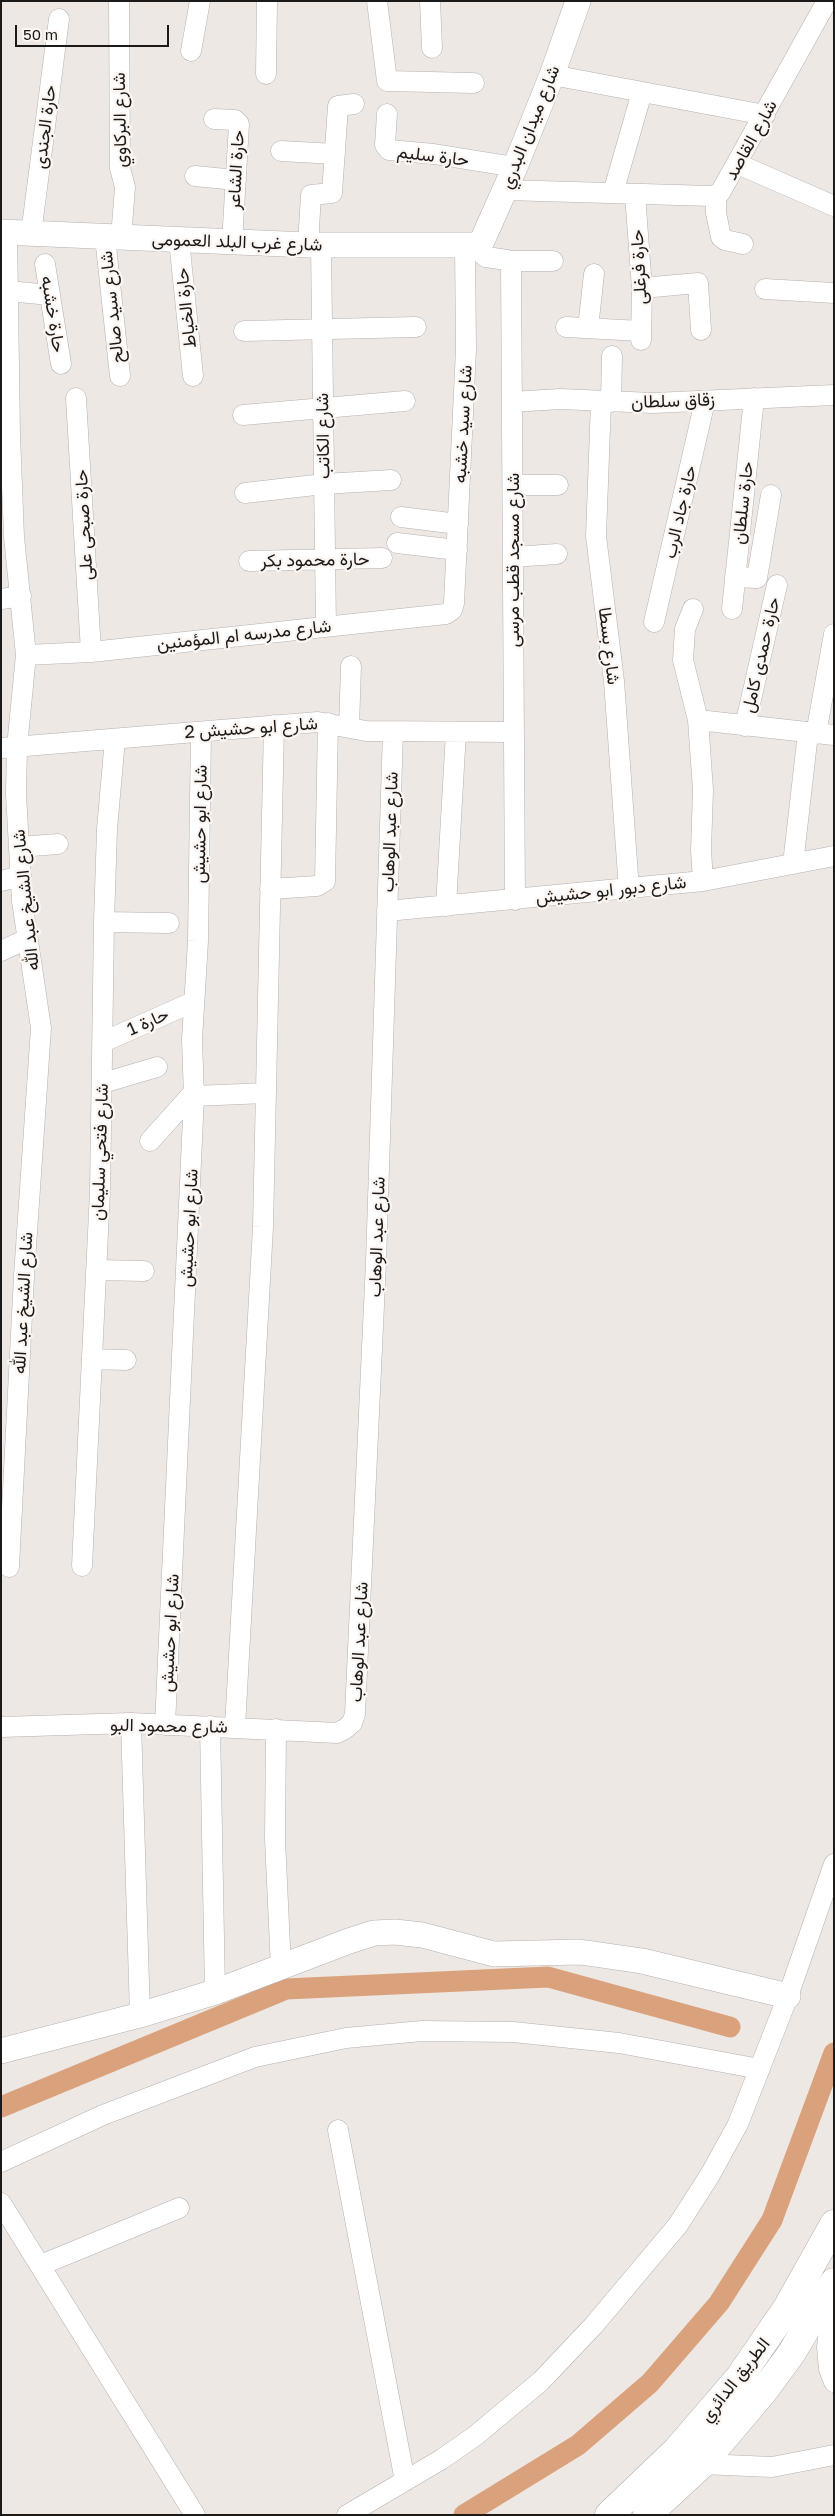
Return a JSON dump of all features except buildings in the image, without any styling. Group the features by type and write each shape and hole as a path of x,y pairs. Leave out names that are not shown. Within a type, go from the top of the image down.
{"highway":[{"name":"الطريق الدائري","path":"609,2515 644,2484 709,2415 767,2339 801,2284 834,2224"},
{"name":"الطريق الدائري","path":"648,2515 702,2464 763,2392 791,2354 834,2282"},
{"path":"767,2339 791,2354"}],"street":[{"name":"شارع البركاوي","path":"113,237 124,187 120,168 119,1"},
{"path":"192,51 200,1"},
{"path":"266,74 267,1"},
{"path":"377,1 385,78 388,82 474,83"},
{"path":"430,1 432,48"},
{"name":"شارع ميدان البدري","path":"469,246 482,242 515,168 552,75 578,1"},
{"name":"شارع القاصد","path":"505,190 716,195 723,191 827,1"},
{"name":"حارة الجندى","path":"13,233 59,19"},
{"path":"552,75 765,115"},
{"path":"613,193 642,92"},
{"path":"281,151 335,154 338,106 354,104"},
{"name":"حارة سليم","path":"387,114 385,145 389,150 434,154 515,168"},
{"name":"حارة الشاعر","path":"214,118 236,120 239,122 232,243"},
{"name":"شارع الكاتب","path":"326,627 322,328 310,197 313,194 332,193 335,154"},
{"path":"738,164 834,206"},
{"path":"195,176 236,180"},
{"name":"حارة فرغلى","path":"588,328 641,335 642,288 635,194"},
{"path":"716,195 716,213 721,237 725,240 743,244"},
{"name":"شارع غرب البلد العمومى","path":"13,233 232,243 469,246"},
{"name":"شارع الشيخ عبد الله","path":"9,1567 24,1276 41,1028 27,939 11,878 16,794 9,747 26,656 11,598 8,537 6,435 8,291 13,233"},
{"name":"شارع سيد صالح","path":"113,237 120,376"},
{"name":"حارة الخياط","path":"180,240 193,376"},
{"path":"469,246 486,257 510,261 553,261"},
{"name":"شارع سيد خشبه","path":"454,603 469,246"},
{"name":"شارع مسجد قطب مرسى","path":"510,261 515,900"},
{"name":"حارة خشبه","path":"46,264 61,364"},
{"path":"566,327 588,328 594,274"},
{"path":"642,288 698,283 701,330"},
{"path":"765,290 834,293"},
{"path":"8,291 50,295"},
{"path":"244,330 416,327"},
{"name":"شارع بسطا","path":"612,356 606,402 596,536 614,681 629,890"},
{"name":"زقاق سلطان","path":"512,402 560,400 606,402 705,401 834,395"},
{"name":"حارة صبحى على","path":"76,398 91,652"},
{"name":"حارة سلطان","path":"732,608 754,398"},
{"path":"243,415 405,401"},
{"name":"حارة جاد الرب","path":"654,622 705,401"},
{"path":"245,493 324,484 392,480"},
{"path":"513,485 558,485"},
{"path":"735,577 757,578 770,495"},
{"path":"401,517 458,524"},
{"path":"397,543 457,550"},
{"path":"513,557 557,554"},
{"name":"حارة محمود بكر","path":"249,561 382,558"},
{"name":"حارة حمدى كامل","path":"745,726 777,585"},
{"name":"شارع مدرسه ام المؤمنين","path":"26,656 91,652 446,614 452,610 454,603"},
{"path":"693,609 685,629 683,660 698,720 703,790 701,850 703,882"},
{"path":"793,864 819,734 834,634"},
{"path":"350,727 351,666"},
{"path":"698,720 819,734"},
{"path":"270,889 317,886 325,881 328,723"},
{"name":"شارع ابو حشيش 2","path":"9,747 328,723 366,731 514,732"},
{"path":"235,1727 263,1227 274,726"},
{"name":"شارع ابو حشيش","path":"165,1725 194,1094 193,1002 198,941 201,732"},
{"name":"شارع عبد الوهاب","path":"337,1733 352,1723 355,1714 376,1272 393,732"},
{"path":"446,906 456,732"},
{"name":"شارع فتحي سليمان","path":"82,1566 96,1270 107,830 115,739"},
{"path":"13,838 58,844"},
{"name":"شارع دبور ابو حشيش","path":"387,911 703,882 834,856"},
{"path":"104,922 169,923"},
{"path":"1,951 27,939"},
{"name":"حارة 1","path":"103,1042 193,1002"},
{"path":"102,1082 157,1067"},
{"path":"150,1141 194,1094 266,1093"},
{"path":"96,1270 144,1271"},
{"path":"92,1359 126,1360"},
{"path":"131,1723 140,2015"},
{"name":"شارع محمود البو","path":"1,1727 131,1723 337,1733"},
{"path":"210,1726 215,1992"},
{"path":"276,1729 275,1839 281,1968"},
{"path":"347,2515 405,2481 475,2436 541,2381 624,2291 678,2225 710,2176 738,2124 788,1996 834,1864"},
{"path":"1,2051 140,2015 215,1992 349,1941 374,1934 395,1932 422,1936 494,1954 580,1952 642,1961 788,1996"},
{"path":"1,2162 103,2114 255,2056 346,2038 422,2031 512,2032 619,2043 760,2069"},
{"path":"338,2130 405,2481"},
{"path":"1,2203 195,2515"},
{"path":"41,2266 179,2208"},
{"path":"834,2290 827,2347 829,2369 834,2382"},
{"path":"702,2464 772,2467 834,2455"}],"waterway":[{"path":"1,2107 286,1989 548,1977 730,2027"},
{"path":"464,2515 578,2445 650,2383 719,2303 772,2220 834,2053"}]}
